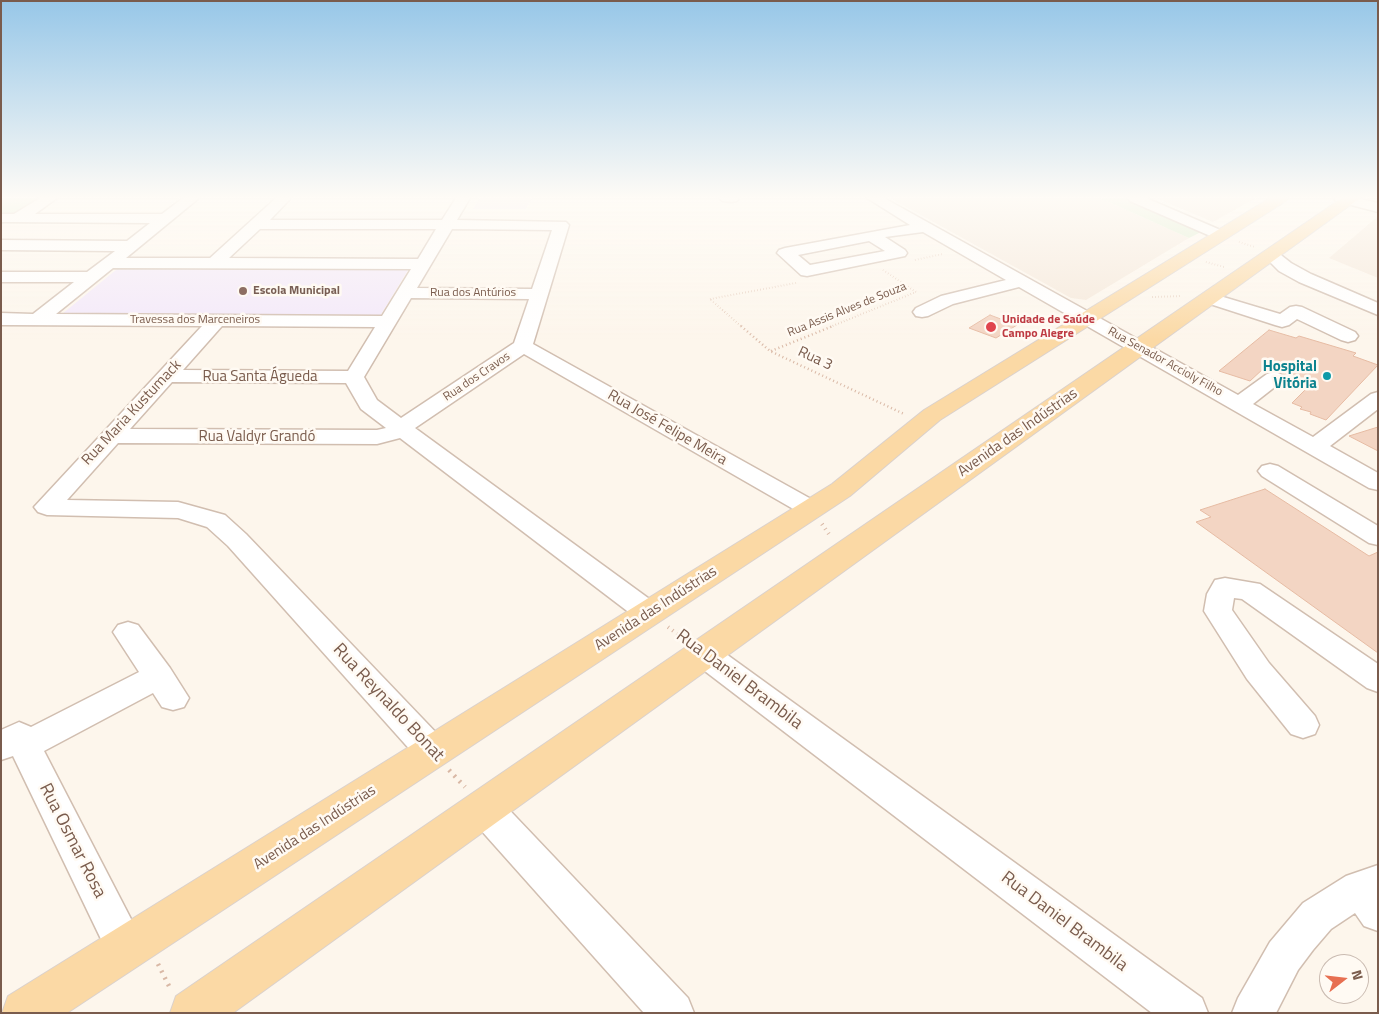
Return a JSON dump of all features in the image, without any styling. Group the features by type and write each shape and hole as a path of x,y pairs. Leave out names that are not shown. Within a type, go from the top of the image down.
{"main road":[{"name":"Avenida das Indústrias","path":"25,1013 811,509 859,476 922,422 1203,245"},
{"name":"Avenida das Indústrias","path":"184,1004 484,808 1287,245"}],"street":[{"path":"43,245 131,246"},
{"path":"215,263 234,245"},
{"path":"434,245 354,377 362,395 369,404 649,613"},
{"name":"Rua dos Cravos","path":"401,428 523,346 555,245"},
{"path":"827,245 785,253 807,271 899,253 887,245"},
{"name":"Rua Senador Accioly Filho","path":"958,245 1378,482"},
{"path":"38,319 131,246"},
{"path":"110,262 423,264"},
{"path":"1260,263 1277,272 1305,278"},
{"path":"1260,263 1285,267 1305,278 1378,310"},
{"path":"1,277 91,277"},
{"path":"922,312 947,300 1021,281"},
{"name":"Rua dos Antúrios","path":"406,293 540,294"},
{"path":"1212,297 1282,320 1296,311 1348,336"},
{"path":"1,303 58,303"},
{"name":"Travessa dos Marceneiros","path":"6,322 38,319 388,322"},
{"name":"Rua Maria Kustumack","path":"46,506 218,320"},
{"name":"Rua José Felipe Meira","path":"523,346 811,509"},
{"name":"Rua Santa Águeda","path":"167,376 354,377"},
{"path":"1239,404 1274,378"},
{"path":"1315,447 1378,398"},
{"name":"Rua Valdyr Grandó","path":"111,436 377,438 401,428"},
{"path":"1270,471 1378,537"},
{"name":"Rua Reynaldo Bonat","path":"46,506 178,510 216,521 237,540 433,752"},
{"path":"1303,725 1258,672 1218,610 1221,594 1225,587 1250,591 1378,680"},
{"path":"15,742 166,687 128,632"},
{"name":"Rua Daniel Brambila","path":"704,654 1187,1013"},
{"name":"Rua Osmar Rosa","path":"15,742 135,942"},
{"path":"484,808 673,1013"},
{"path":"1253,1013 1284,956 1317,916 1372,894"}],"path":[{"path":"1235,245 1260,263"},
{"path":"1186,256 1260,263"},
{"name":"Rua Assis Alves de Souza","path":"770,351 916,292 878,267"},
{"path":"1119,298 1212,297"},
{"name":"Rua 3","path":"710,299 770,351 922,422"},
{"path":"811,509 844,555"},
{"name":"Rua Daniel Brambila","path":"649,613 704,654"},
{"name":"Rua Reynaldo Bonat","path":"433,752 484,808"},
{"path":"135,942 184,1004"}],"shaded area":[{"path":"976,245 1177,245 1086,300 1071,298"},
{"path":"1344,245 1377,245 1378,278 1329,258"},
{"name":"Escola Municipal","path":"122,265 410,267 380,316 62,314"}],"building":[{"path":"990,315 1017,325 996,338 969,328"},
{"name":"Hospital Vitória","path":"1269,330 1296,338 1299,336 1356,353 1353,356 1378,365 1326,420 1310,414 1311,412 1300,409 1302,407 1292,403 1311,384 1284,375 1282,372 1264,368 1250,381 1219,371"},
{"path":"1378,427 1378,451 1349,436"},
{"path":"1265,489 1369,556 1378,552 1378,653 1196,522 1211,517 1200,510"}],"place":[{"name":"Escola Municipal","path":"243,291"},
{"name":"Unidade de Saúde Campo Alegre","path":"991,327"},
{"name":"Hospital Vitória","path":"1327,376"}]}
